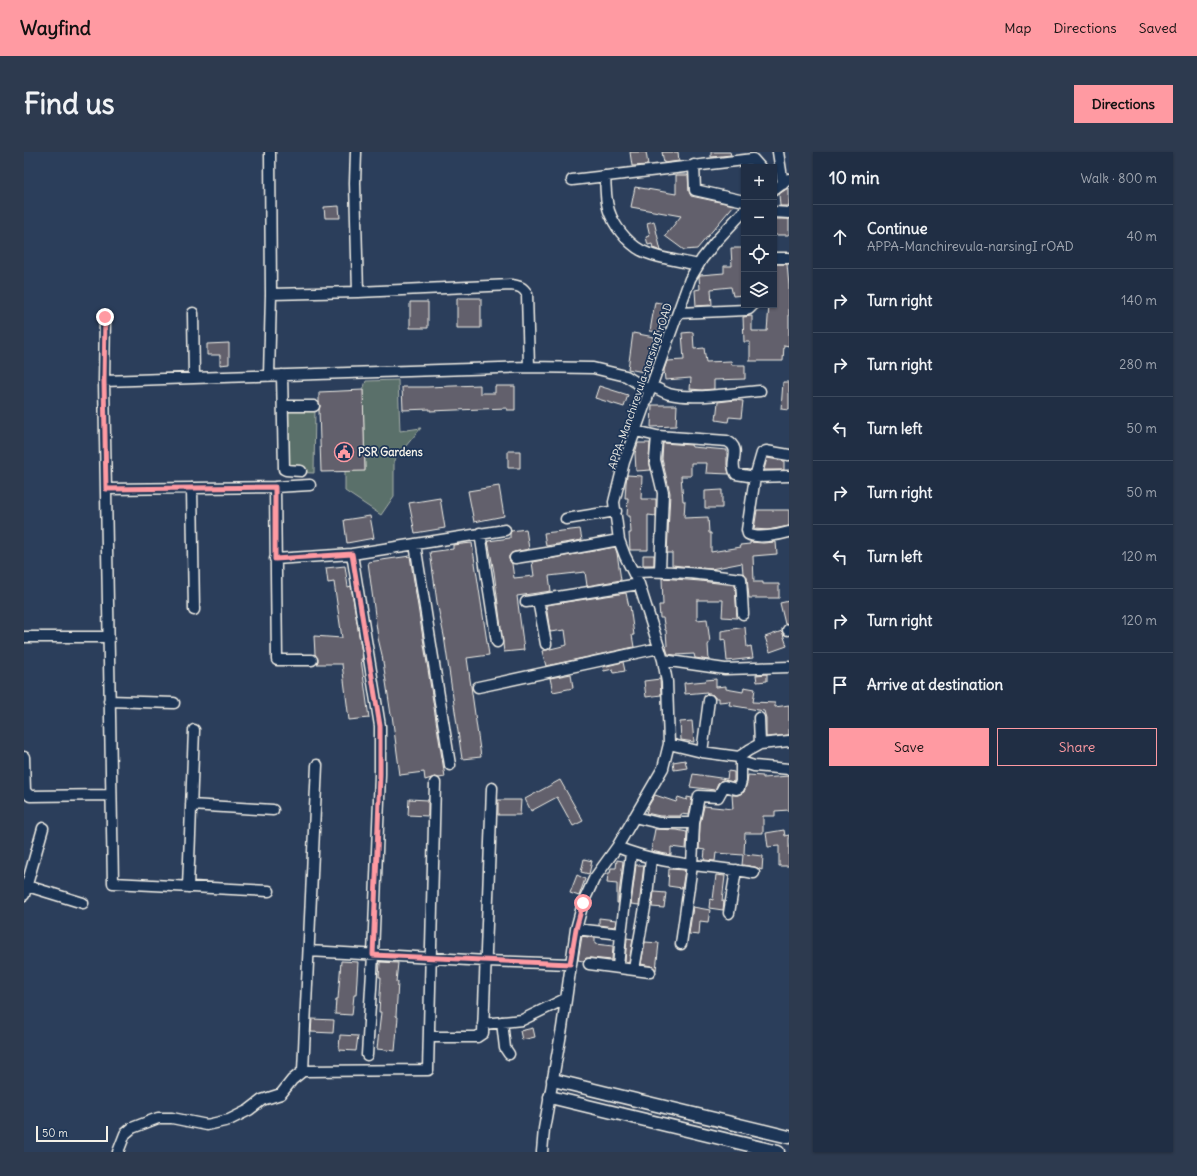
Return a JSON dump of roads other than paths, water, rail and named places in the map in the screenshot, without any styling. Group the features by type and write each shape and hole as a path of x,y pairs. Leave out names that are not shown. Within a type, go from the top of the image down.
{"main road":[{"path":"553,1080 789,1137"},
{"path":"550,1097 778,1152"}],"street":[{"path":"269,376 271,294 270,152"},
{"path":"356,152 355,183 358,292"},
{"path":"778,152 782,184"},
{"path":"572,180 753,159 757,164"},
{"path":"694,165 695,190 741,200"},
{"path":"605,176 611,216 627,240 647,254 698,265"},
{"path":"777,212 789,213"},
{"name":"APPA-Manchirevula-narsingI rOAD","path":"542,1152 544,1129 562,1028 576,929 587,892 594,879 617,848 662,768 669,744 667,682 663,660 639,584 625,556 620,540 614,502 624,462 690,279 698,265 717,240 741,214"},
{"path":"777,258 789,258"},
{"path":"271,294 358,292 504,285 518,286 524,288 527,294 529,367"},
{"path":"678,312 746,310 750,308"},
{"path":"193,313 194,378"},
{"path":"105,317 104,381 113,883 268,891"},
{"path":"104,381 529,367 593,368 626,376 651,388 670,394 687,396 760,391"},
{"path":"282,375 284,469 301,471"},
{"path":"283,406 314,406"},
{"path":"636,431 657,436 727,441 735,448 734,471 736,474 755,476 789,476"},
{"path":"657,436 655,460 663,493 660,570"},
{"path":"789,455 766,451 762,453 755,476 747,530 748,534 758,537 789,532"},
{"path":"106,489 275,487 310,485"},
{"path":"275,487 275,559 278,660 312,660"},
{"path":"192,488 194,610"},
{"path":"566,519 616,511"},
{"path":"275,559 352,554 505,530"},
{"path":"480,534 497,642"},
{"path":"515,558 620,540"},
{"path":"415,544 450,765"},
{"path":"352,554 380,726 380,774 373,955 367,1055"},
{"path":"633,572 660,570 740,579 743,614"},
{"path":"526,602 639,584"},
{"path":"538,600 546,644"},
{"path":"24,637 108,637"},
{"path":"478,686 659,648"},
{"path":"663,660 724,669 786,670"},
{"path":"702,752 709,700"},
{"path":"109,701 174,703"},
{"path":"759,718 760,744"},
{"path":"188,887 194,730"},
{"path":"681,944 692,865 694,822 698,796 718,797 724,786 736,789 739,788 741,781 740,760 749,750 760,744 789,740"},
{"path":"669,744 740,760 754,766 789,769"},
{"path":"24,757 25,791 30,796 111,795"},
{"path":"303,1071 317,765"},
{"path":"118,1152 125,1134 132,1128 158,1118 172,1118 207,1125 229,1120 249,1110 262,1100 281,1094 292,1080 303,1071 428,1070 435,783"},
{"path":"429,1037 477,1037 483,1033 492,788"},
{"path":"191,805 272,810"},
{"path":"634,818 659,823 694,822"},
{"path":"43,828 25,889 83,903"},
{"path":"617,848 651,858 692,865 754,872"},
{"path":"618,967 631,853"},
{"path":"634,969 647,896 651,858"},
{"path":"729,913 736,870"},
{"path":"576,929 621,934"},
{"path":"309,951 570,964"},
{"path":"589,964 650,972"},
{"path":"483,1024 522,1020 565,999"},
{"path":"502,1022 505,1048 510,1054"}],"place":[{"name":"PSR Gardens","path":"344,452"}]}
